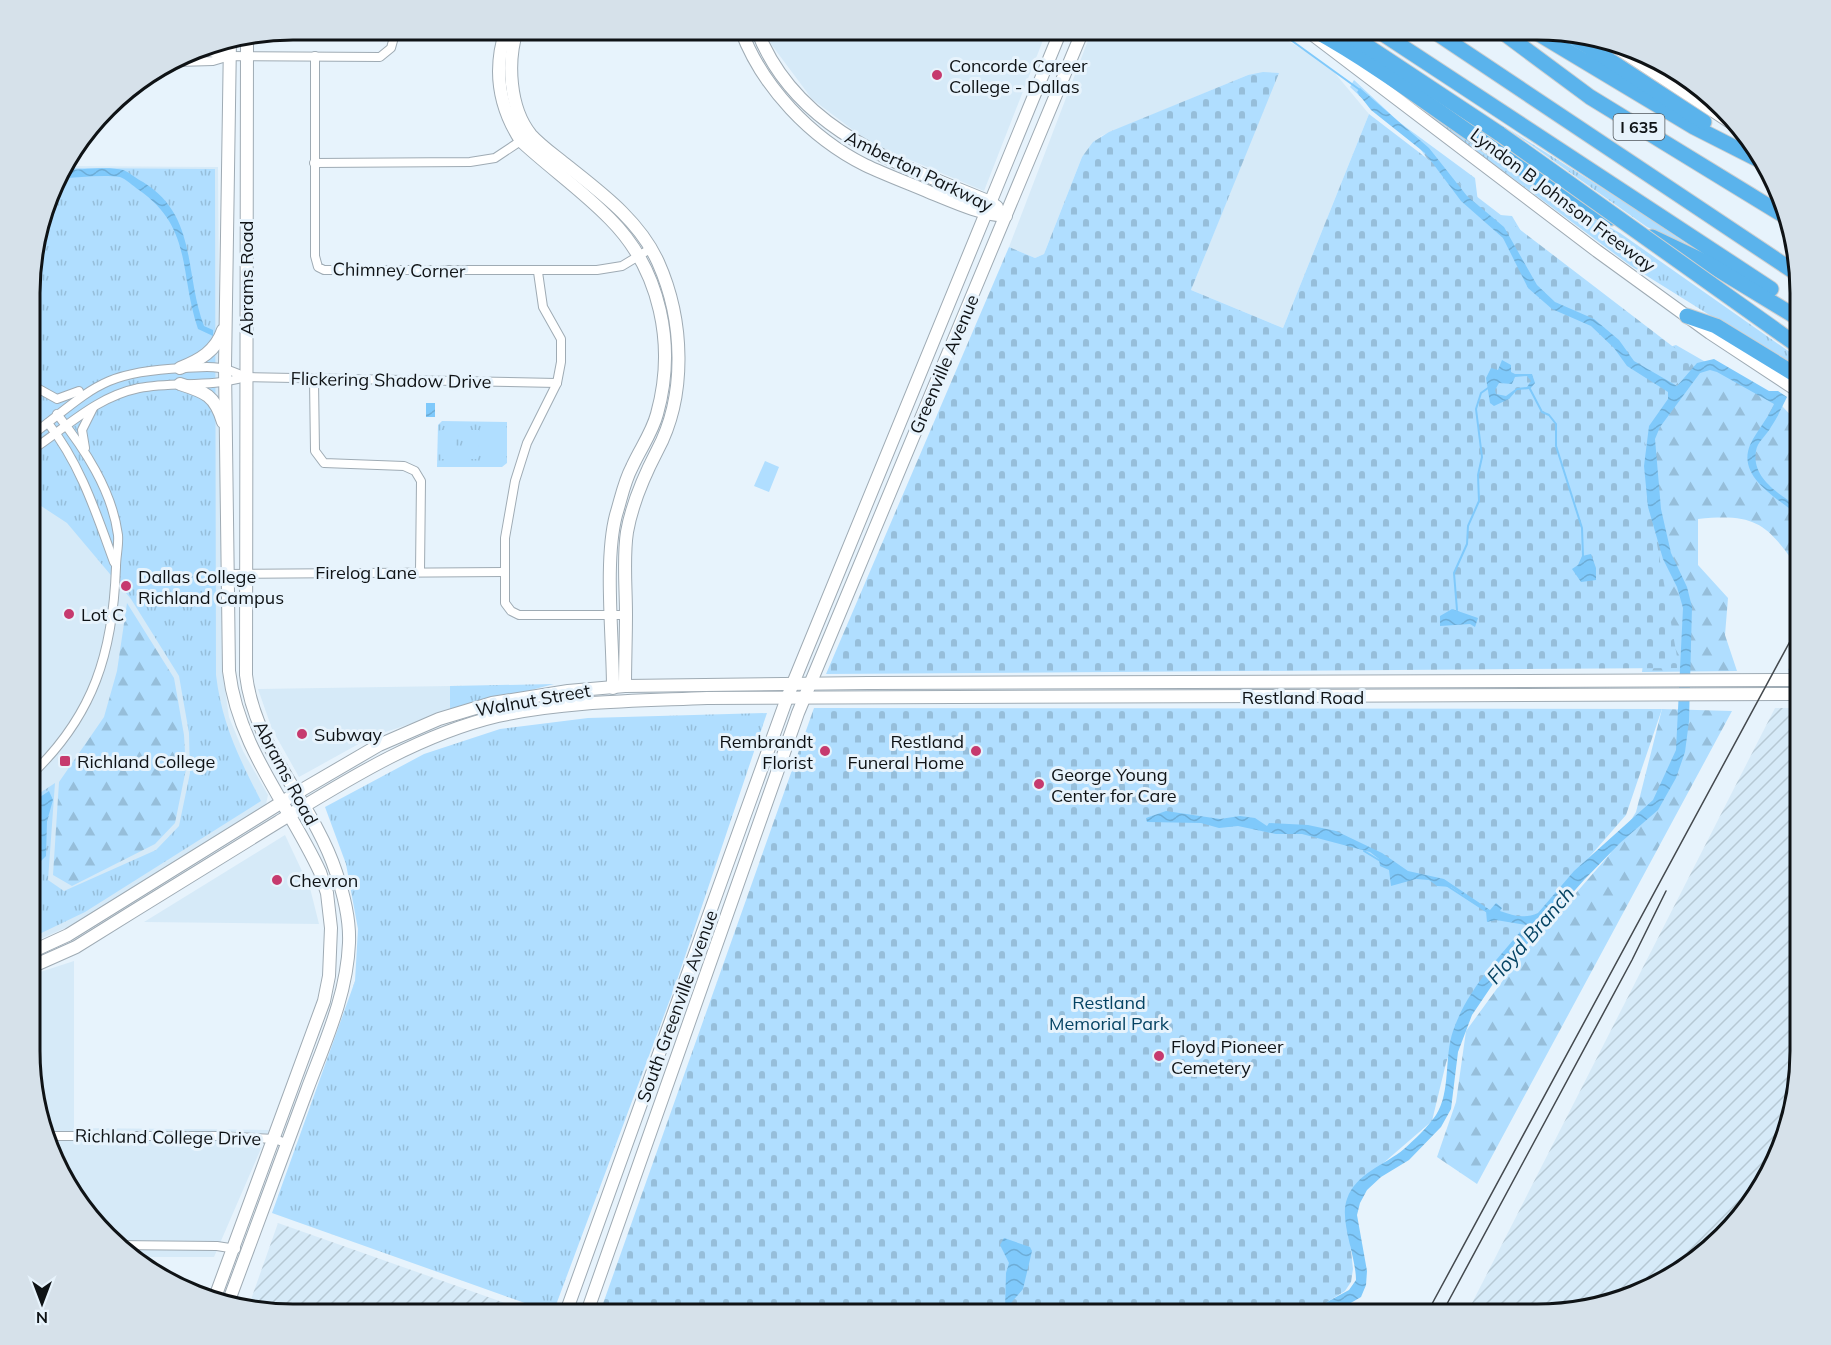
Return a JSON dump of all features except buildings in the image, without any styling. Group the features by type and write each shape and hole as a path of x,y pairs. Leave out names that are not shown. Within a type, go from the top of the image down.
{"highway":[{"path":"1332,40 1535,177 1592,209 1709,264 1790,313"},
{"path":"1358,40 1500,134 1790,340"},
{"name":"Lyndon B Johnson Freeway","path":"1392,40 1790,302"},
{"path":"1447,40 1789,268"},
{"name":"I 635","path":"1514,40 1590,97 1777,213"},
{"path":"1550,41 1694,127 1749,155"},
{"path":"1585,45 1744,147"},
{"path":"1688,316 1790,372"}],"main road":[{"path":"504,40 498,66 498,83 504,108 526,138 609,218 639,256 659,306 667,371 656,416 631,469 617,514 611,552 612,615 619,687"},
{"path":"515,40 511,60 512,78 526,138 615,204 651,249 658,263 677,329 679,375 665,430 629,520 626,615 619,687"},
{"name":"Amberton Parkway","path":"746,40 755,60 785,103 836,148 866,166 986,214 1006,216"},
{"name":"Amberton Parkway","path":"761,40 772,64 801,101 845,136 882,156 990,202 1006,216"},
{"name":"Greenville Avenue","path":"787,698 1057,40"},
{"name":"Greenville Avenue","path":"805,698 1079,40"},
{"name":"Lyndon B Johnson Freeway","path":"1321,40 1597,251 1688,316"},
{"name":"Abrams Road","path":"230,1297 329,1032 346,977 349,921 335,869 261,734 246,675 248,574 245,377 247,45"},
{"name":"Abrams Road","path":"217,1292 316,1028 329,976 330,911 320,872 250,746 232,697 229,671 225,433 230,48"},
{"path":"1638,62 1710,109"},
{"path":"1043,74 1061,82"},
{"path":"836,148 845,136"},
{"path":"180,368 197,361 213,349 224,330 227,308"},
{"path":"1713,329 1790,385"},
{"path":"180,384 204,392 211,398 220,415 225,433"},
{"path":"901,420 918,427"},
{"path":"1733,680 1734,695"},
{"name":"Restland Road","path":"811,683 1790,680"},
{"name":"Walnut Street","path":"40,948 68,935 295,794 379,745 427,724 492,703 567,691 619,687 811,683"},
{"name":"Restland Road","path":"805,698 1790,694"},
{"name":"Walnut Street","path":"40,963 76,947 381,761 433,738 498,717 572,705 707,698 805,698"},
{"name":"South Greenville Avenue","path":"570,1304 787,698"},
{"name":"South Greenville Avenue","path":"590,1304 805,698"},
{"path":"427,724 433,738"},
{"path":"765,759 780,765"},
{"path":"742,824 759,830"},
{"path":"316,1028 329,1032"}],"street":[{"path":"215,53 230,56 380,57 391,48 393,40"},
{"path":"193,62 213,61 230,56"},
{"name":"Chimney Corner","path":"315,56 315,256 318,267 324,270 538,272 622,266 651,249"},
{"path":"314,163 470,162 495,158 526,138"},
{"path":"538,272 543,307 561,339 557,383 527,443 515,481 505,538 505,603 516,614 626,615"},
{"path":"40,390 51,398 64,399 131,372 180,368 225,367 245,377"},
{"name":"Flickering Shadow Drive","path":"225,383 245,377 557,383"},
{"path":"314,380 315,451 318,458 324,463 404,466 415,471 420,482 420,572"},
{"path":"40,445 95,404 141,387 225,383"},
{"path":"40,429 94,387"},
{"path":"40,765 71,729 95,684 110,641 118,537 81,430 95,404"},
{"path":"57,414 90,461"},
{"path":"48,423 80,473 116,566"},
{"path":"80,473 90,461"},
{"name":"Firelog Lane","path":"229,574 504,572"},
{"name":"Richland College Drive","path":"55,1136 275,1139 288,1144"},
{"path":"131,1245 218,1246 245,1255"}],"shaded area":[{"path":"769,40 1043,40 984,191 870,143 812,99"},
{"path":"1088,40 1287,40 1334,72 1369,114 1283,328 1191,290 1278,73 1248,75 1101,136 1082,157 1044,254 1035,258 1009,247"},
{"name":"Dallas College Richland Campus","path":"75,166 218,167 222,669 229,717 243,751 268,795 266,804 249,817 72,925 40,939 40,293 45,244 54,212"},
{"path":"450,686 450,711 373,736 299,777 272,729 258,689"},
{"path":"1775,708 1790,708 1790,1068 1782,1117 1757,1178 1738,1206 1704,1242 1678,1262 1650,1278 1619,1291 1587,1300 1554,1304 1472,1304"},
{"path":"285,835 310,888 319,924 144,922"},
{"path":"74,961 74,1128 269,1130 214,1257 146,1257 103,1218 74,1178 54,1133 45,1101 40,1052 40,972"},
{"path":"278,1223 508,1304 277,1304 251,1301"}],"green space":[{"path":"1263,72 1279,73 1191,290 1283,328 1369,114 1693,362 1643,429 1651,510 1679,668 826,674 1009,247 1035,258 1044,254 1082,157 1093,142 1109,132 1248,75"},
{"path":"1354,80 1399,122 1475,178 1478,202 1500,215 1512,216 1531,248 1653,352 1676,345 1782,406 1790,414 1790,558 1770,533 1760,526 1735,518 1698,519 1698,565 1728,598 1725,635 1737,671 1642,672 1645,647 1446,185 1411,136 1387,122 1350,87"},
{"path":"1405,98 1549,193 1620,233 1790,352 1790,365 1631,266"},
{"path":"1507,128 1653,220 1695,250 1647,227"},
{"name":"Dallas College Richland Campus","path":"73,168 215,169 216,675 227,725 261,801 85,912 40,934 40,793 55,783 48,880 64,891 156,850 179,826 190,773 189,733 179,676 131,599 67,523 40,505 40,293 45,244 54,212"},
{"path":"442,421 507,422 507,463 502,467 437,467 438,425"},
{"path":"488,429 501,430 501,459 488,459"},
{"path":"442,430 456,430 456,459 442,459"},
{"path":"465,430 479,430 478,459 465,459"},
{"path":"765,461 779,467 769,492 754,486"},
{"path":"127,603 174,678 184,735 186,769 175,823 155,844 72,886 53,875 59,782 104,717 117,671"},
{"path":"554,684 450,711 450,686"},
{"name":"Restland Memorial Park","path":"814,708 1662,709 1626,815 1483,979 1462,1017 1446,1063 1432,1121 1358,1185 1346,1206 1353,1269 1351,1282 1345,1291 1324,1304 603,1304"},
{"path":"1662,709 1732,711 1477,1184 1437,1157 1456,1102 1466,1031 1520,957 1610,854 1636,812"},
{"path":"767,713 675,986 556,1304 528,1304 272,1213 355,981 358,929 346,864 325,807 424,754 500,729 588,718"}],"water":[{"name":"Floyd Branch","path":"1360,88 1429,148 1467,196 1504,227 1537,285 1555,302 1594,319 1619,340 1634,361 1677,386 1697,363 1714,359 1769,391 1778,391 1787,397 1773,424 1758,445 1756,461 1763,478 1790,502 1790,509 1755,478 1749,468 1747,457 1750,445 1774,404 1717,372 1710,370 1700,373 1660,427 1655,439 1661,509 1671,553 1687,587 1692,607 1689,721 1685,752 1676,778 1658,810 1620,843 1584,880 1497,978 1472,1015 1458,1052 1451,1109 1441,1127 1409,1160 1381,1177 1367,1190 1360,1203 1357,1215 1367,1271 1366,1285 1361,1297 1349,1304 1323,1304 1349,1290 1356,1280 1345,1217 1347,1199 1351,1190 1364,1176 1404,1149 1436,1115 1444,1096 1450,1041 1459,1016 1475,988 1526,925 1496,920 1487,922 1486,911 1451,887 1437,886 1429,880 1416,879 1391,886 1389,870 1380,866 1379,859 1370,852 1302,834 1276,834 1238,826 1219,828 1201,823 1147,822 1146,818 1166,811 1220,819 1240,816 1255,818 1267,826 1269,823 1308,825 1336,831 1382,853 1408,871 1444,879 1490,910 1496,903 1502,908 1500,911 1514,915 1528,916 1538,913 1574,871 1653,800 1676,750 1683,608 1677,587 1663,559 1648,507 1644,466 1649,426 1668,399 1668,392 1627,366 1614,348 1591,326 1552,309 1528,288 1503,238 1461,201 1425,153 1371,110 1357,92"},
{"path":"73,169 123,170 161,196 173,211 187,247 204,326 213,330 213,336 198,329 182,253 168,220 156,205 130,183 120,177 69,178"},
{"path":"1502,360 1511,365 1511,372 1515,374 1532,374 1535,383 1530,389 1517,390 1509,399 1494,406 1490,403 1486,378 1491,368 1498,370","holes":["1527,376 1531,381 1527,387 1517,388 1506,396 1496,394 1495,390 1499,383 1512,384 1515,377"]},
{"path":"426,403 435,403 435,417 426,417"},
{"path":"1591,554 1596,568 1596,580 1581,582 1572,569 1578,565 1582,556"},
{"path":"1452,609 1478,618 1475,627 1470,624 1440,626 1440,616"},
{"path":"49,791 53,800 47,821 46,856 40,862 40,797"},
{"path":"1004,1238 1030,1247 1032,1251 1023,1289 1010,1304 1005,1304 1006,1273 1009,1263 1000,1245"}],"waterway":[{"path":"1291,40 1360,90"},
{"path":"1457,610 1454,573 1467,544 1468,526 1479,501 1478,475 1482,457 1476,409 1481,393 1488,388"},
{"path":"1530,389 1542,412 1549,415 1556,424 1556,446 1582,528 1583,556"},
{"path":"1364,851 1382,862"},
{"path":"1446,885 1489,913"}],"tram line":[{"path":"1432,1304 1790,641"},
{"path":"1447,1304 1632,960 1666,891"}],"place":[{"name":"Concorde Career College - Dallas","path":"937,75"},
{"name":"Dallas College Richland Campus","path":"126,586"},
{"name":"Lot C","path":"69,614"},
{"name":"Subway","path":"302,734"},
{"name":"Rembrandt Florist","path":"825,751"},
{"name":"Restland Funeral Home","path":"976,751"},
{"name":"Richland College","path":"65,761"},
{"name":"George Young Center for Care","path":"1039,784"},
{"name":"Chevron","path":"277,880"},
{"name":"Floyd Pioneer Cemetery","path":"1159,1056"}]}
